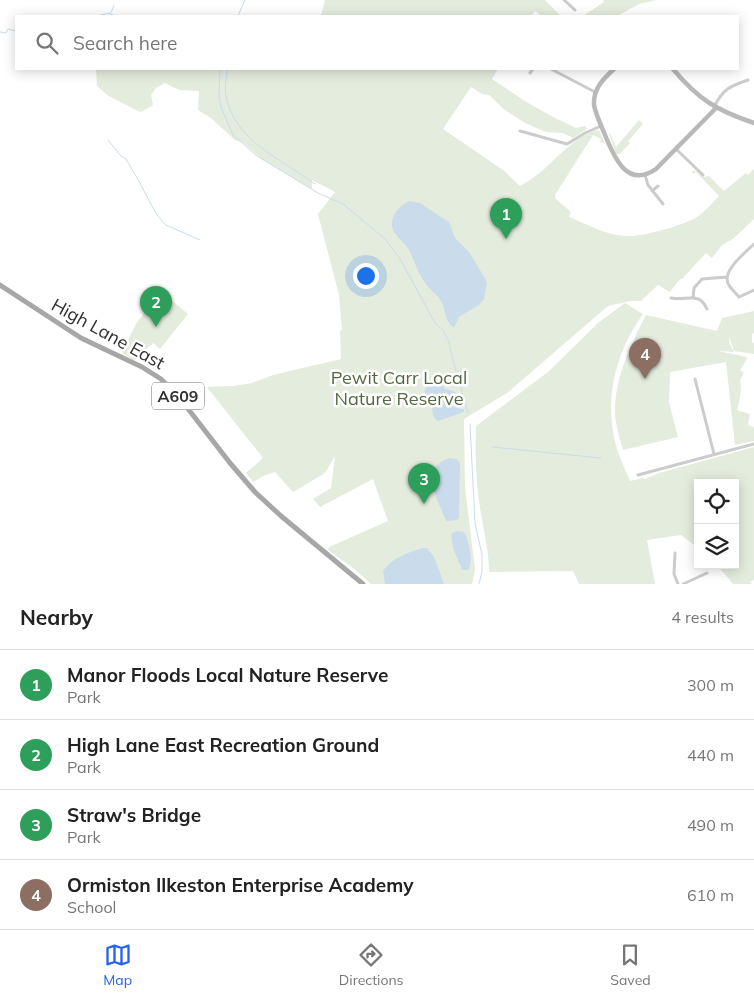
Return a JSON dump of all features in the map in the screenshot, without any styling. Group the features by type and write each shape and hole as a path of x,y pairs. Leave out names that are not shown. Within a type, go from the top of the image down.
{"main road":[{"name":"High Lane East","path":"0,285 74,334 149,371 161,379 182,401 255,492 280,516 363,584"}],"street":[{"path":"564,0 575,10"},
{"path":"562,9 567,4"},
{"path":"553,70 595,92"},
{"path":"613,70 602,81 595,92 594,105 601,126 618,163 630,173 645,175 656,169 715,108 722,93 727,88 748,80"},
{"path":"674,70 690,89 715,108 754,123"},
{"path":"520,130 557,139 567,144 585,132 601,126"},
{"path":"676,149 703,175"},
{"path":"645,175 647,183 663,204"},
{"path":"652,191 658,186"},
{"path":"754,244 730,269 727,277 729,285 740,299 754,290"},
{"path":"693,298 694,288 702,279 727,277"},
{"path":"671,298 677,302 693,298 702,300 707,309"},
{"path":"695,379 714,454"},
{"path":"638,475 646,475 754,444"},
{"path":"675,554 673,558 674,574 678,584"},
{"path":"683,584 707,573"}],"green space":[{"path":"325,0 545,0 560,15 540,15 535,11 532,15 321,15"},
{"path":"603,0 657,0 639,4 619,15 584,15 604,2"},
{"name":"Pewit Carr Local Nature Reserve","path":"96,70 497,70 492,79 528,103 576,128 585,126 587,129 573,138 563,133 546,132 525,123 505,110 489,95 482,94 471,87 443,129 503,170 520,186 537,175 582,136 599,130 605,144 600,142 601,139 593,135 555,195 555,198 571,212 569,217 605,232 620,235 643,235 663,230 697,217 719,196 696,172 693,174 692,171 696,171 704,177 709,176 724,191 746,173 748,175 754,169 754,219 734,238 721,246 712,258 706,253 670,292 658,285 641,301 630,301 608,306 507,393 464,419 465,487 475,569 472,584 371,584 328,550 329,547 388,521 373,479 320,507 313,499 331,488 335,456 325,473 293,492 275,472 253,482 246,473 263,458 207,387 252,383 273,375 341,359 340,331 342,330 339,295 318,214 335,192 312,180 312,189 262,159 242,142 235,140 211,118 198,110 199,91 179,90 165,83 156,88 151,95 153,105 141,112 107,95 97,86"},
{"path":"639,120 643,124 628,141 630,143 620,154 616,154 609,134 616,147"},
{"path":"160,291 188,314 160,349 153,343 134,361 122,352 136,324"},
{"path":"625,303 643,314 625,345 614,378 612,396 611,414 613,431 618,453 630,481 645,479 659,473 754,447 754,580 750,582 752,584 733,584 720,569 739,569 739,479 694,479 694,545 681,535 647,540 655,584 579,584 573,571 489,572 488,552 477,485 476,426 548,372 598,323"},
{"path":"754,311 752,342 754,343 754,354 734,351 729,337 729,342 734,352 718,351 747,357 740,371 744,372 740,380 741,387 737,410 750,414 748,425 754,427 754,441 735,445 726,362 670,372 669,402 678,437 623,450 615,415 617,389 624,363 646,315 717,331 722,318"}],"water":[{"path":"409,201 420,203 449,222 455,238 470,253 487,282 484,299 479,305 459,317 454,328 448,322 439,298 424,281 409,250 396,236 393,229 393,217 399,208"},
{"path":"438,378 445,389 453,391 460,396 454,396 449,399 450,405 454,407 458,404 460,409 464,409 464,412 438,421 434,417 430,400 425,390 427,386"},
{"path":"449,458 457,459 460,463 459,518 447,521 435,493 432,477 434,469"},
{"path":"456,531 464,532 468,540 471,562 468,570 462,570 453,548 451,534"},
{"path":"427,548 434,557 444,584 385,584 383,571 386,566 401,556"}],"waterway":[{"path":"238,15 245,0"},
{"path":"111,12 114,6"},
{"path":"101,15 109,13 113,15"},
{"path":"0,32 6,33 8,29 15,31"},
{"path":"220,70 219,96 221,107 233,135 257,156 318,193 343,204 384,238 399,257 435,323 443,330 449,342 468,413"},
{"path":"227,70 226,96 231,112 239,126 262,148 315,184"},
{"path":"108,140 121,156 126,159 153,209 162,221 166,225 200,240"},
{"path":"470,424 475,523 482,555 482,572 479,584"},
{"path":"492,447 601,458"}],"place":[{"name":"Manor Floods Local Nature Reserve","path":"506,239"},
{"name":"High Lane East Recreation Ground","path":"156,327"},
{"name":"Ormiston Ilkeston Enterprise Academy","path":"645,379"},
{"name":"Straw's Bridge","path":"424,504"}]}
